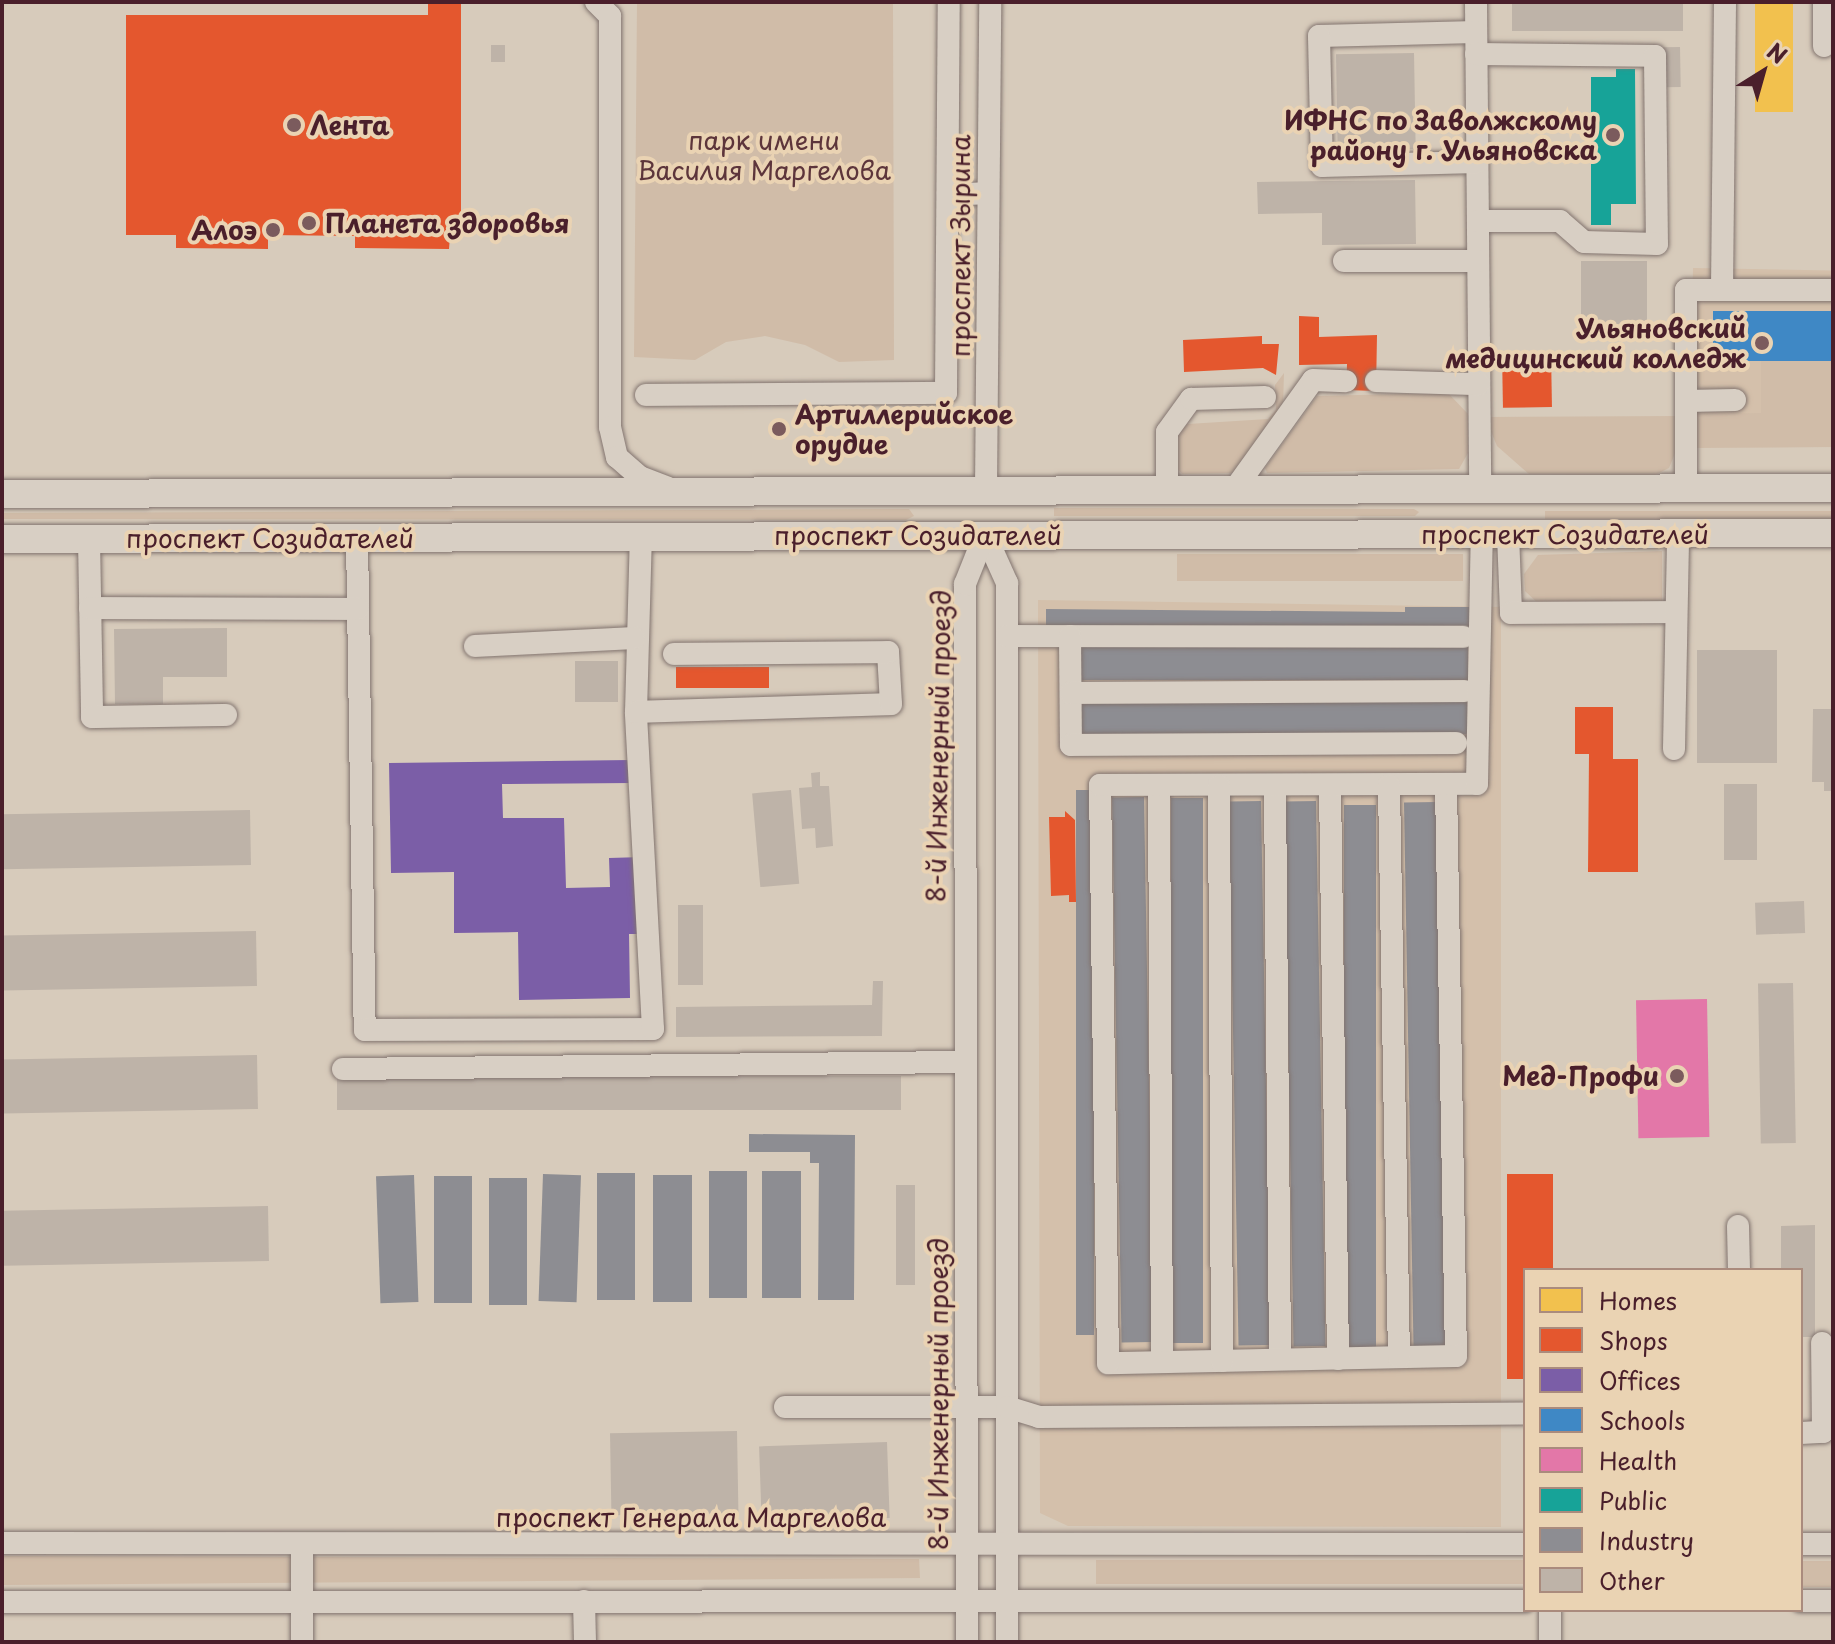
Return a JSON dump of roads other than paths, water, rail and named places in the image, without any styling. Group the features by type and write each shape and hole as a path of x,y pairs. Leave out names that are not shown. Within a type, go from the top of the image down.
{"main road":[{"name":"проспект Созидателей","path":"2,494 1833,488"},
{"path":"1480,490 1495,534"},
{"path":"985,534 986,491"},
{"name":"проспект Созидателей","path":"2,539 1833,533"}],"street":[{"path":"596,2 610,16 610,427 617,457 640,477 681,493"},
{"path":"646,395 946,393 949,2"},
{"name":"проспект Зырина","path":"986,491 990,2"},
{"path":"1476,2 1480,490"},
{"path":"1722,289 1725,2"},
{"path":"1824,2 1824,46"},
{"path":"1477,162 1322,166 1319,36 1655,56 1657,244 1584,242 1560,221 1478,221"},
{"path":"948,195 988,193"},
{"path":"1344,261 1478,261"},
{"path":"1686,489 1686,290 1833,290"},
{"path":"1234,490 1313,380 1346,381"},
{"path":"1376,381 1479,384"},
{"path":"1167,491 1167,432 1191,399 1265,397"},
{"path":"1686,401 1735,400"},
{"path":"985,534 1007,583 1007,1642"},
{"name":"8-й Инженерный проезд","path":"967,1642 965,584 985,534"},
{"path":"1495,534 1511,613 1675,612"},
{"path":"1446,785 1456,1356 1108,1363 1100,785 1477,784 1495,534"},
{"path":"1674,749 1678,534"},
{"path":"357,538 365,1030 653,1029 634,638 641,537"},
{"path":"89,539 92,717 226,715"},
{"path":"90,608 358,609"},
{"path":"1007,636 1463,637"},
{"path":"1070,636 1071,745 1456,743"},
{"path":"475,646 634,638"},
{"path":"636,712 891,704 888,652 674,654"},
{"path":"1071,693 1464,691"},
{"path":"1159,785 1162,1362"},
{"path":"1275,785 1280,1359"},
{"path":"1330,785 1338,1359"},
{"path":"1219,786 1222,1361"},
{"path":"1389,786 1399,1357"},
{"path":"343,1069 964,1062"},
{"path":"1738,1226 1739,1268"},
{"path":"1803,1433 1823,1432 1822,1343"},
{"path":"785,1407 1007,1407 1039,1417 1523,1414"},
{"name":"проспект Генерала Маргелова","path":"2,1543 295,1546 1523,1544"},
{"path":"1803,1544 1833,1544"},
{"path":"295,1546 302,1642"},
{"path":"584,1601 585,1642"},
{"path":"2,1602 1523,1601"},
{"path":"1803,1601 1833,1601"},
{"path":"1550,1612 1550,1642"}],"place":[{"name":"Лента","path":"294,125"},
{"name":"ИФНС по Заволжскому району г. Ульяновска","path":"1613,135"},
{"name":"Планета здоровья","path":"309,223"},
{"name":"Алоэ","path":"273,230"},
{"name":"Ульяновский медицинский колледж","path":"1762,343"},
{"name":"Артиллерийское орудие","path":"779,429"},
{"name":"Мед-Профи","path":"1677,1076"}],"park label":[{"name":"парк имени Василия Маргелова","path":"764,155"}]}
